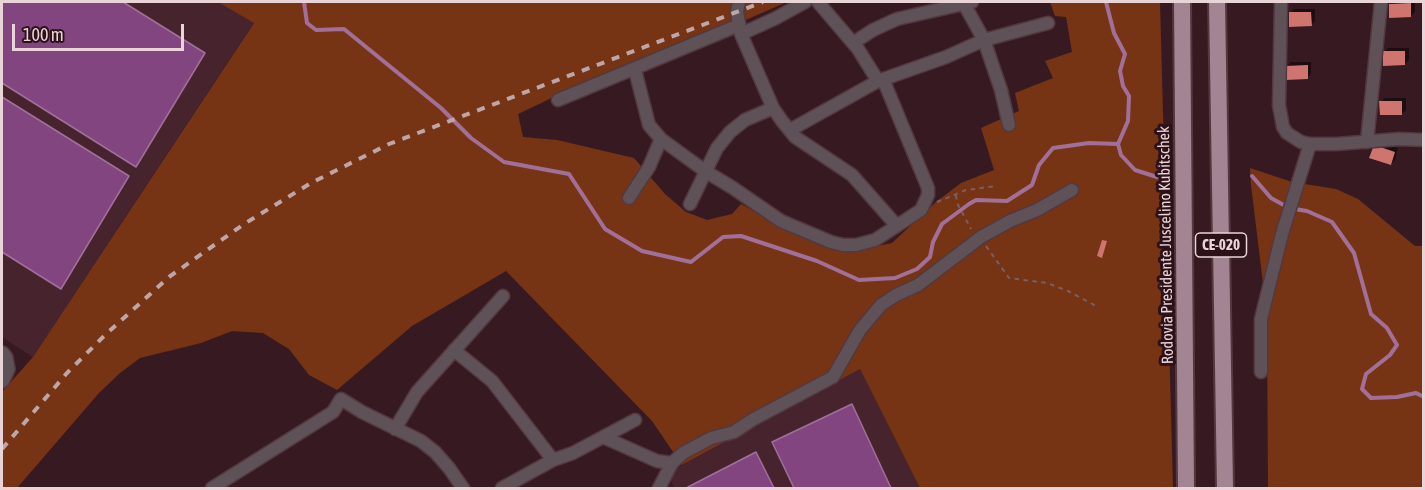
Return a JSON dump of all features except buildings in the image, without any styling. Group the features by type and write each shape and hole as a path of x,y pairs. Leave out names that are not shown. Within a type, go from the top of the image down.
{"highway":[{"name":"Rodovia Presidente Juscelino Kubitschek","path":"1182,2 1186,489"},
{"name":"CE-020","path":"1217,2 1225,489"}],"street":[{"path":"739,2 737,12 740,29 773,108 790,130 806,145 852,175 897,226"},
{"path":"558,100 740,29 776,18 805,2"},
{"path":"635,70 649,125 661,139 705,171 781,221 831,242 856,245 875,240 921,210 925,204 928,188 880,80 853,43 818,2"},
{"path":"1281,2 1278,82 1280,116 1287,133 1301,142 1310,144 1399,139 1424,140"},
{"path":"1367,142 1381,2"},
{"path":"853,43 897,19 968,3 984,40 1001,90 1009,125"},
{"path":"790,130 880,80 946,57 984,40 1048,23"},
{"path":"690,204 717,148 730,132 745,120 773,108"},
{"path":"629,198 649,167 661,139"},
{"path":"1261,372 1261,319 1272,270 1310,144"},
{"path":"659,489 672,463 683,453 711,438 734,432 789,399 828,381 837,372 860,330 881,305 918,285 981,237 1072,190"},
{"path":"394,429 417,392 503,296"},
{"path":"454,350 492,381 553,460"},
{"path":"2,354 7,369 2,380"},
{"path":"212,489 333,412 341,399 394,429 410,434 435,452 463,489"},
{"path":"502,489 553,460 573,453 635,420"},
{"path":"603,436 657,461 672,463"}],"path":[{"path":"925,204 942,201 966,190 996,186"},
{"path":"956,195 957,203 974,235 981,237 1009,278 1047,283 1096,306"}],"shaded area":[{"path":"2,2 218,2 254,22 33,357 2,337"},
{"path":"2,2 123,2 205,53 136,167 2,83"},
{"path":"218,2 787,2 697,41 560,94 518,114 523,137 557,140 634,158 665,194 686,212 707,220 732,214 741,204 795,234 848,252 892,243 936,202 961,183 994,170 981,128 1019,111 1015,93 1053,78 1045,61 1072,52 1066,17 1055,16 1050,2 1160,2 1173,488 920,488 860,369 682,465 652,421 506,271 412,326 337,390 309,375 289,349 263,333 232,331 201,343 140,358 99,393 17,488 2,488 2,392 33,357 254,23"},
{"path":"2,97 129,176 61,289 2,252"},
{"path":"1250,168 1292,182 1336,189 1358,199 1415,246 1423,246 1423,488 1268,488 1267,316"},
{"path":"860,369 920,488 674,488 668,473"},
{"path":"852,404 891,488 794,488 772,442"},
{"path":"756,452 774,488 688,488 688,487"}],"waterway":[{"path":"304,2 307,23 316,30 344,29 441,108 471,138 504,162 569,174 605,229 642,251 691,262 723,237 741,236 817,261 859,280 895,278 917,269 930,257 933,242 942,224 969,204 976,200 1007,201 1032,185 1039,165 1053,148 1089,143 1118,144"},
{"path":"1106,2 1114,33 1125,54 1120,71 1123,86 1129,96 1128,121 1118,144 1121,155 1135,170 1157,177"},
{"path":"1252,176 1271,198 1289,208 1307,211 1332,222 1354,253 1371,314 1387,328 1397,345 1390,355 1366,374 1362,389 1371,398 1397,397 1416,393 1424,397"}],"railway":[{"path":"2,449 67,373 169,277 244,224 311,183 389,144 763,2"}]}
